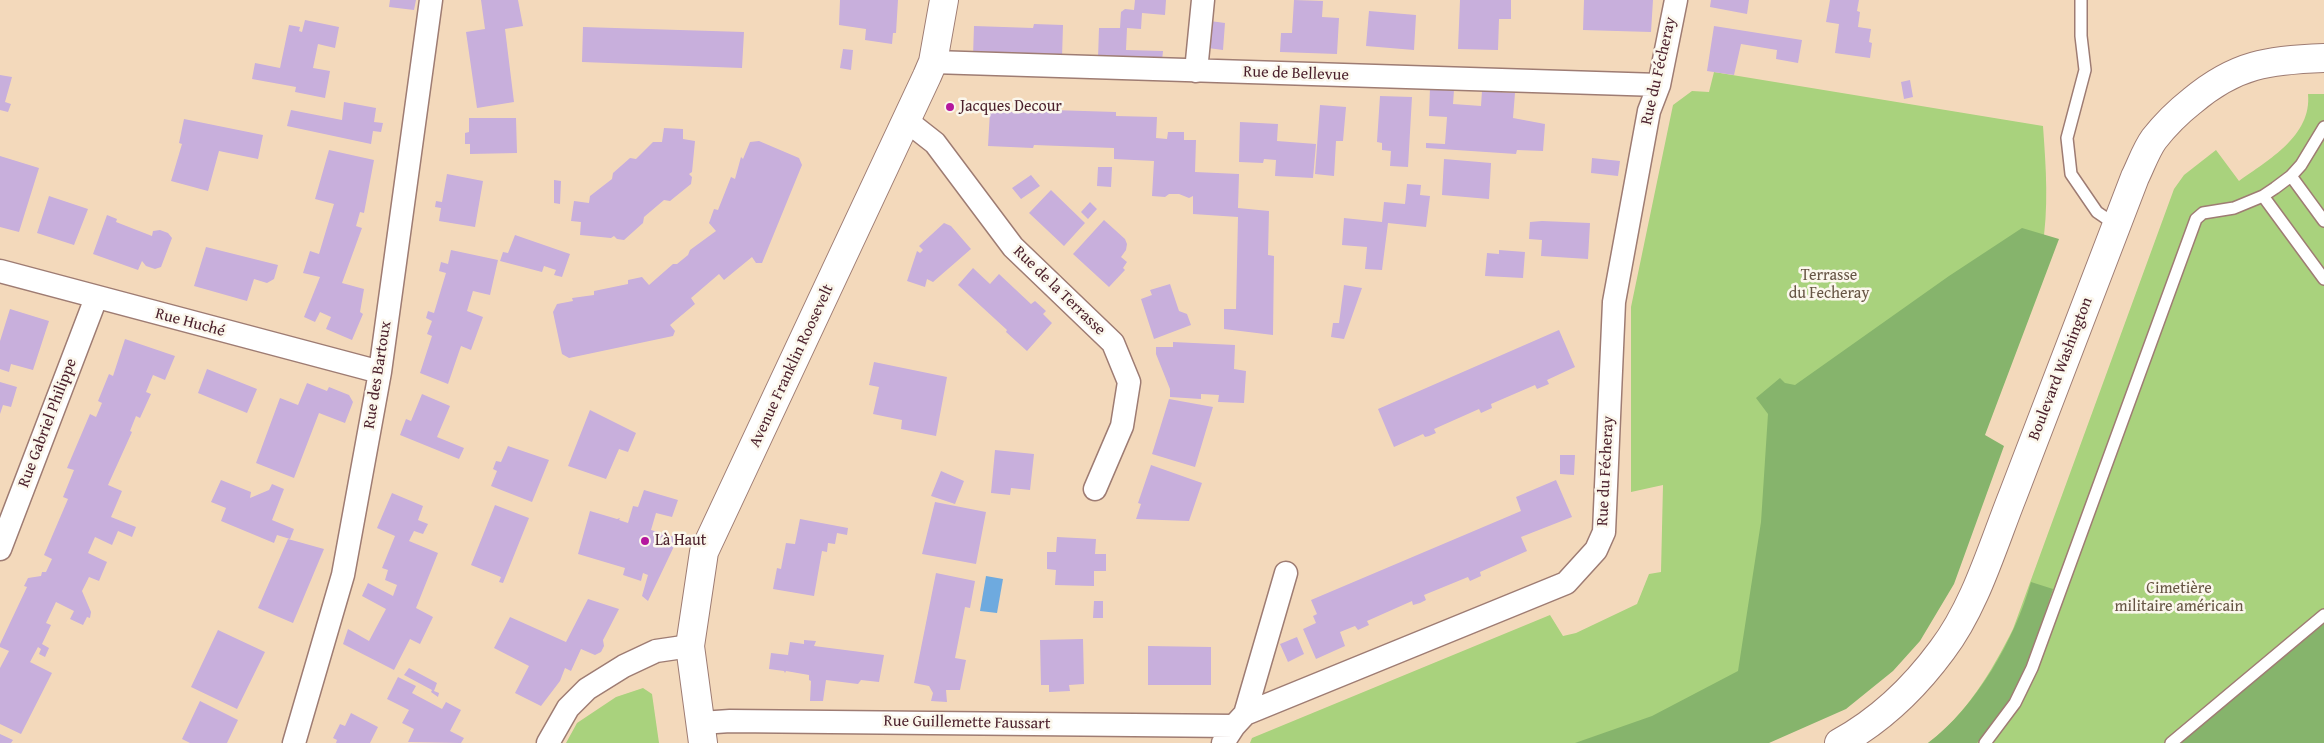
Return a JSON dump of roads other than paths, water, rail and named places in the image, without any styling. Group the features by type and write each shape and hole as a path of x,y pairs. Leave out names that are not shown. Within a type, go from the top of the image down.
{"street":[{"name":"Rue des Bartoux","path":"294,743 343,575 380,372 431,0"},
{"name":"Avenue Franklin Roosevelt","path":"702,733 690,646 704,552 933,62 944,0"},
{"path":"1196,71 1203,0"},
{"name":"Rue du Fécheray","path":"1234,728 1566,583 1596,550 1604,532 1614,302 1649,111 1659,85 1676,0"},
{"name":"Boulevard Washington","path":"1839,743 1861,731 1892,707 1916,682 1944,649 1964,612 2027,459 2135,177 2154,140 2177,113 2220,79 2237,71 2260,64 2288,59 2324,58"},
{"name":"Rue de Bellevue","path":"933,62 1659,85"},
{"name":"Rue de la Terrasse","path":"907,121 935,143 1013,247 1113,343 1129,382 1122,426 1095,489"},
{"name":"Rue Huché","path":"0,271 380,372"},
{"name":"Rue Gabriel Philippe","path":"0,549 96,298"},
{"path":"1234,728 1286,573"},
{"path":"548,743 568,708 587,689 624,666 656,651 690,646"},
{"name":"Rue Guillemette Faussart","path":"702,733 730,721 1234,728"}],"lane":[{"path":"2081,0 2081,36 2085,70 2067,138 2071,174 2097,212 2116,225"},
{"path":"1985,743 1999,727 2015,703 2032,668 2196,219 2203,213 2234,208 2263,196 2291,176 2314,146 2324,126"},
{"path":"2291,176 2324,221"},
{"path":"2263,196 2324,279"},
{"path":"2170,743 2324,615"}],"water":[{"path":"986,576 1003,579 997,613 980,611"}],"place":[{"name":"Jacques Decour","path":"950,107"},
{"name":"Là Haut","path":"645,541"}],"park label":[{"name":"Terrasse du Fecheray","path":"1829,285"},
{"name":"Cimetière militaire américain","path":"2179,598"}]}
